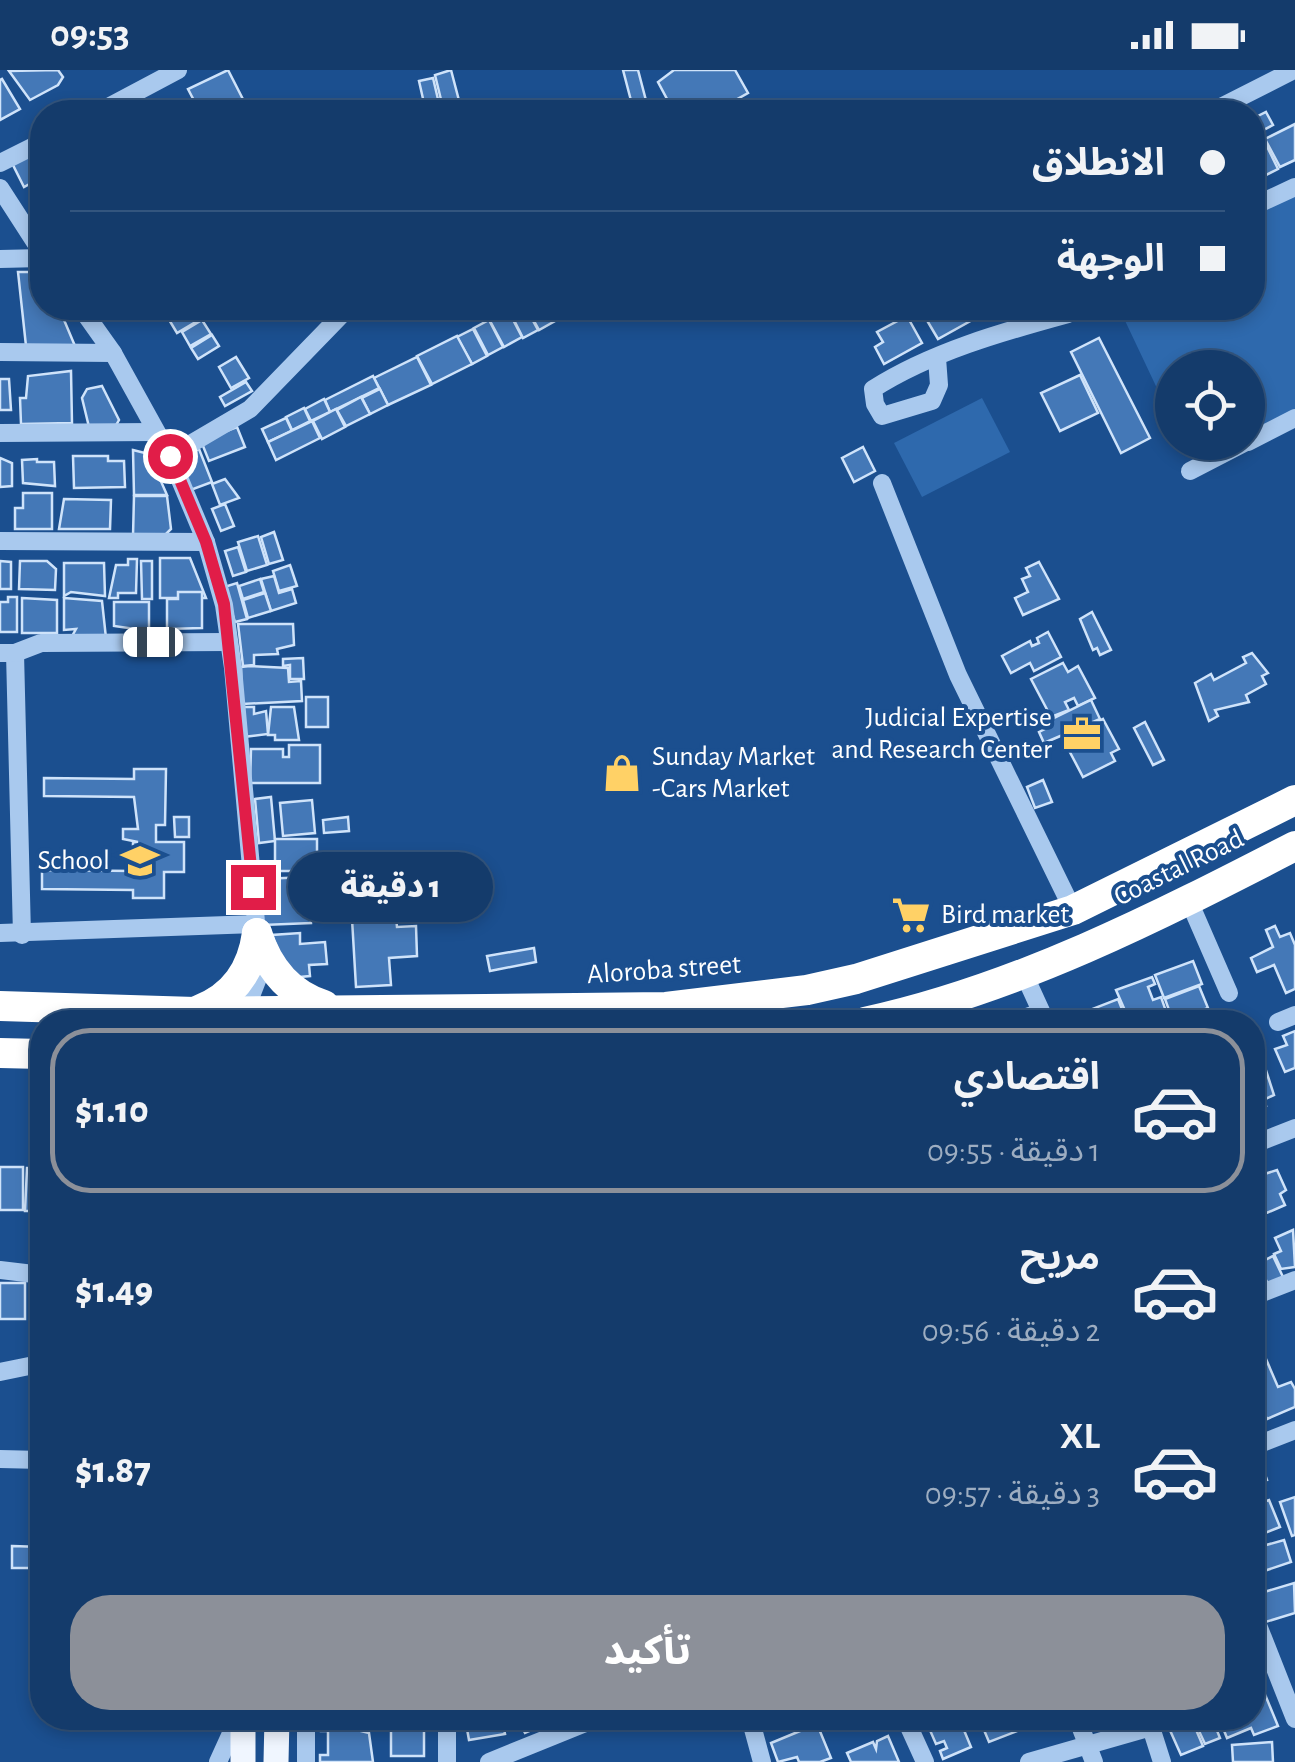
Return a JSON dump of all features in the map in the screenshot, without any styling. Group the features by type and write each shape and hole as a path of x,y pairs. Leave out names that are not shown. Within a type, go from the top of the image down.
{"highway":[{"name":"Aloroba street","path":"725,1010 856,979 1073,910 1295,800"},
{"name":"Coastal Road","path":"905,1010 1024,974 1189,900 1295,846"},
{"path":"256,928 269,962 289,987 331,1008"},
{"path":"199,1010 226,995 239,982 254,951 256,928"},
{"name":"Aloroba street","path":"0,1006 130,1010"},
{"name":"Aloroba street","path":"313,1010 421,1010"},
{"path":"0,1053 30,1054"}],"main road":[{"path":"241,1730 242,1762"},
{"path":"276,1730 276,1762"}],"street":[{"path":"122,100 178,70"},
{"path":"1234,100 1294,70"},
{"path":"0,163 30,148"},
{"path":"1265,201 1295,187"},
{"path":"0,188 30,237"},
{"path":"0,258 30,257"},
{"path":"90,320 114,353 170,456 206,542 228,642 256,928 260,1010"},
{"path":"170,456 250,409 336,320"},
{"path":"937,358 1000,332 1045,320"},
{"path":"0,352 114,353"},
{"path":"1265,433 1295,418"},
{"path":"0,433 154,432"},
{"path":"1190,471 1212,460"},
{"path":"882,483 958,675 1073,910"},
{"path":"0,542 206,542"},
{"path":"22,935 7,653 40,643 228,642"},
{"path":"1189,900 1229,993"},
{"path":"0,934 256,928"},
{"path":"1024,974 1041,1010"},
{"path":"0,997 0,1006"},
{"path":"1265,1140 1295,1128"},
{"path":"0,1270 30,1274"},
{"path":"1265,1293 1295,1280"},
{"path":"0,1372 30,1366"},
{"path":"1265,1442 1295,1430"},
{"path":"0,1458 30,1459"},
{"path":"1265,1643 1295,1719"},
{"path":"218,1762 235,1730"},
{"path":"306,1730 306,1762"},
{"path":"447,1730 447,1762"},
{"path":"489,1762 568,1730"},
{"path":"753,1730 762,1762"},
{"path":"910,1730 925,1762"},
{"path":"1082,1730 1092,1755"},
{"path":"1029,1762 1092,1755 1136,1730"},
{"path":"1152,1730 1162,1762"}],"shaded area":[{"path":"1295,193 1295,409 1265,424 1265,350 1155,350 1155,384 1125,320 1265,320 1265,207"},
{"path":"982,398 1010,452 922,497 894,443"}],"building":[{"path":"58,70 63,77 58,85 30,100 9,71"},
{"path":"228,70 243,100 194,100 188,89"},
{"path":"451,70 459,100 441,100 435,75"},
{"path":"623,70 638,70 646,100 631,100"},
{"path":"674,70 735,70 748,93 736,100 668,100 658,82"},
{"path":"433,78 438,100 423,100 419,81"},
{"path":"0,80 20,109 0,120"},
{"path":"1265,112 1273,125 1265,129"},
{"path":"1295,124 1295,160 1280,167 1265,139"},
{"path":"1265,142 1278,169 1265,176"},
{"path":"30,155 30,184 24,187 12,163"},
{"path":"18,272 30,272 30,320 64,320 75,346 26,346"},
{"path":"169,320 199,320 177,333"},
{"path":"202,320 211,334 190,346 182,332"},
{"path":"489,320 503,347 488,355 474,328"},
{"path":"490,320 513,320 522,337 504,347"},
{"path":"514,320 533,320 538,330 523,338"},
{"path":"534,320 555,321 539,330"},
{"path":"900,320 909,320 922,343 884,364 875,347 883,342 877,332"},
{"path":"927,320 972,320 938,339"},
{"path":"473,329 487,356 472,364 457,337"},
{"path":"212,335 219,346 198,359 191,348"},
{"path":"457,336 472,364 432,384 417,356"},
{"path":"1099,338 1150,438 1121,453 1071,352"},
{"path":"236,357 249,378 231,388 219,367"},
{"path":"417,357 431,385 388,405 374,378"},
{"path":"71,371 72,423 21,424 20,398 26,398 28,376"},
{"path":"1080,375 1098,413 1060,431 1041,393"},
{"path":"373,376 379,388 330,412 325,400"},
{"path":"0,379 9,379 11,410 0,410"},
{"path":"246,382 252,391 225,406 220,397"},
{"path":"102,386 119,420 115,427 89,427 82,398 87,389"},
{"path":"380,389 388,405 370,414 362,398"},
{"path":"361,397 370,414 346,426 337,410"},
{"path":"324,399 330,412 311,421 305,409"},
{"path":"304,408 310,421 292,430 286,417"},
{"path":"336,409 345,427 322,439 313,421"},
{"path":"286,418 292,431 268,442 262,429"},
{"path":"312,421 320,438 276,460 268,442"},
{"path":"237,427 245,447 209,461 201,441"},
{"path":"863,447 875,471 854,482 842,458"},
{"path":"199,449 212,482 188,491 175,458"},
{"path":"133,450 149,454 167,495 134,495"},
{"path":"73,456 108,456 108,461 124,461 125,487 74,488"},
{"path":"0,458 12,463 12,486 0,487"},
{"path":"22,460 54,462 55,486 23,483"},
{"path":"225,479 239,498 220,505 212,484"},
{"path":"23,493 52,493 52,529 15,529 15,508 23,508"},
{"path":"134,496 167,496 171,529 163,537 133,536"},
{"path":"64,499 111,500 110,529 59,529"},
{"path":"225,504 234,526 221,531 212,509"},
{"path":"274,532 283,560 269,564 261,537"},
{"path":"258,536 267,565 247,571 238,542"},
{"path":"238,547 246,572 233,576 225,551"},
{"path":"160,558 190,558 206,598 160,598"},
{"path":"128,559 137,559 136,593 118,593 118,598 109,598 116,565 128,565"},
{"path":"0,561 11,562 11,589 0,589"},
{"path":"20,561 47,561 56,569 55,590 19,589"},
{"path":"141,561 152,561 152,599 142,599"},
{"path":"1039,562 1059,599 1023,615 1015,598 1028,592 1022,579 1030,576 1026,568"},
{"path":"64,563 104,563 105,596 71,592 64,596"},
{"path":"290,565 297,586 279,591 273,571"},
{"path":"274,576 279,593 292,589 296,603 271,611 261,579"},
{"path":"260,579 264,592 243,599 239,586"},
{"path":"237,583 247,619 235,622 224,587"},
{"path":"178,592 202,592 202,628 167,629 167,599 178,599"},
{"path":"265,593 271,611 248,618 243,600"},
{"path":"8,597 17,597 17,632 0,632 0,602 8,602"},
{"path":"22,598 57,600 57,633 22,633"},
{"path":"64,598 102,601 106,638 71,638 76,629 64,630"},
{"path":"114,602 149,602 149,631 114,626"},
{"path":"1092,612 1111,650 1100,655 1097,648 1093,650 1080,619"},
{"path":"238,624 293,624 294,645 277,649 278,654 254,655 254,665 243,666"},
{"path":"1048,632 1061,657 1034,671 1030,663 1011,673 1002,656 1030,641 1032,646 1039,643 1037,638"},
{"path":"1252,653 1268,673 1262,676 1266,684 1246,695 1249,702 1215,710 1218,716 1209,721 1195,683 1211,674 1214,680 1246,663 1243,657"},
{"path":"303,658 304,679 290,679 290,665 283,666 283,659"},
{"path":"1063,663 1068,672 1078,666 1095,698 1078,706 1074,698 1065,702 1069,710 1051,717 1031,679"},
{"path":"241,667 288,668 289,682 301,681 302,701 242,704"},
{"path":"306,697 328,697 328,727 306,727"},
{"path":"1091,700 1100,719 1044,743 1039,732 1047,728 1044,723"},
{"path":"243,707 254,707 254,714 266,711 268,734 243,737"},
{"path":"271,707 294,707 299,740 275,740 275,735 268,735"},
{"path":"1103,719 1119,749 1111,753 1115,761 1083,777 1063,739"},
{"path":"1145,722 1164,760 1153,765 1134,728"},
{"path":"289,745 320,745 320,783 250,783 251,749 283,749 283,757 289,757"},
{"path":"134,769 166,769 165,825 156,825 156,842 184,842 184,872 164,872 164,898 133,898 133,890 42,889 42,870 133,871 133,842 138,842 123,839 123,829 138,829 134,797 44,796 44,778 134,779"},
{"path":"1043,780 1052,802 1035,808 1027,787"},
{"path":"271,797 275,841 259,843 255,799"},
{"path":"312,800 315,833 283,836 280,803"},
{"path":"174,817 189,817 189,837 175,837"},
{"path":"348,817 349,831 324,833 323,820"},
{"path":"275,839 317,839 317,871 275,871"},
{"path":"308,877 311,923 263,925 261,879"},
{"path":"396,917 397,927 416,926 417,956 389,958 391,985 356,987 352,919"},
{"path":"1275,926 1280,937 1290,933 1295,945 1295,989 1286,993 1274,965 1257,972 1251,958 1273,947 1266,930"},
{"path":"300,933 300,944 325,942 327,964 309,965 310,976 289,978 272,935"},
{"path":"534,948 536,962 490,971 487,956"},
{"path":"1193,961 1202,984 1164,998 1155,975"},
{"path":"1152,977 1155,984 1148,987 1153,1000 1161,997 1166,1010 1125,1010 1116,990"},
{"path":"1199,986 1208,1008 1169,1010 1165,999"},
{"path":"1118,999 1122,1010 1090,1010"},
{"path":"1295,1031 1295,1068 1285,1072 1275,1049 1287,1045 1283,1036"},
{"path":"1265,1067 1274,1095 1265,1099"},
{"path":"0,1167 23,1167 23,1210 0,1210"},
{"path":"27,1168 30,1168 30,1211 25,1211"},
{"path":"1277,1170 1286,1190 1280,1194 1285,1205 1265,1214 1265,1174"},
{"path":"1293,1230 1295,1267 1281,1269 1274,1254 1281,1251 1275,1238"},
{"path":"1273,1256 1283,1277 1268,1284 1265,1260"},
{"path":"0,1283 25,1283 25,1319 0,1319"},
{"path":"1265,1357 1278,1387 1291,1382 1295,1389 1295,1407 1267,1419"},
{"path":"1295,1497 1295,1535 1292,1536 1280,1502"},
{"path":"1269,1500 1280,1527 1265,1533 1265,1501"},
{"path":"1284,1540 1291,1562 1265,1571 1265,1545"},
{"path":"12,1546 30,1547 30,1568 12,1568"},
{"path":"1294,1583 1295,1613 1265,1622 1265,1592"},
{"path":"1265,1694 1278,1726 1254,1735 1252,1730 1265,1730"},
{"path":"357,1730 369,1733 373,1762 320,1762 320,1755 328,1755 328,1731 321,1731"},
{"path":"391,1730 424,1730 424,1756 391,1756"},
{"path":"467,1730 504,1730 505,1734 469,1740"},
{"path":"802,1730 819,1730 831,1758 799,1762 797,1757 778,1762 771,1743"},
{"path":"930,1730 964,1730 971,1747 943,1759 940,1751 947,1748 944,1741 936,1744"},
{"path":"984,1730 1020,1730 989,1742"},
{"path":"1170,1730 1196,1730 1203,1746 1181,1755"},
{"path":"1199,1730 1217,1730 1220,1738 1205,1744"},
{"path":"1224,1730 1246,1730 1227,1738"},
{"path":"888,1736 899,1762 851,1762 847,1753 873,1742 876,1749 877,1741"},
{"path":"1272,1742 1273,1762 1233,1762 1232,1745"}],"place":[{"name":"Judicial Expertise and Research Center","path":"1082,734"},
{"name":"Sunday Market -Cars Market","path":"622,773"},
{"name":"School","path":"140,861"},
{"name":"Bird market","path":"911,915"}],"route":[{"path":"170,456 206,542 224,604 253,887"}]}
